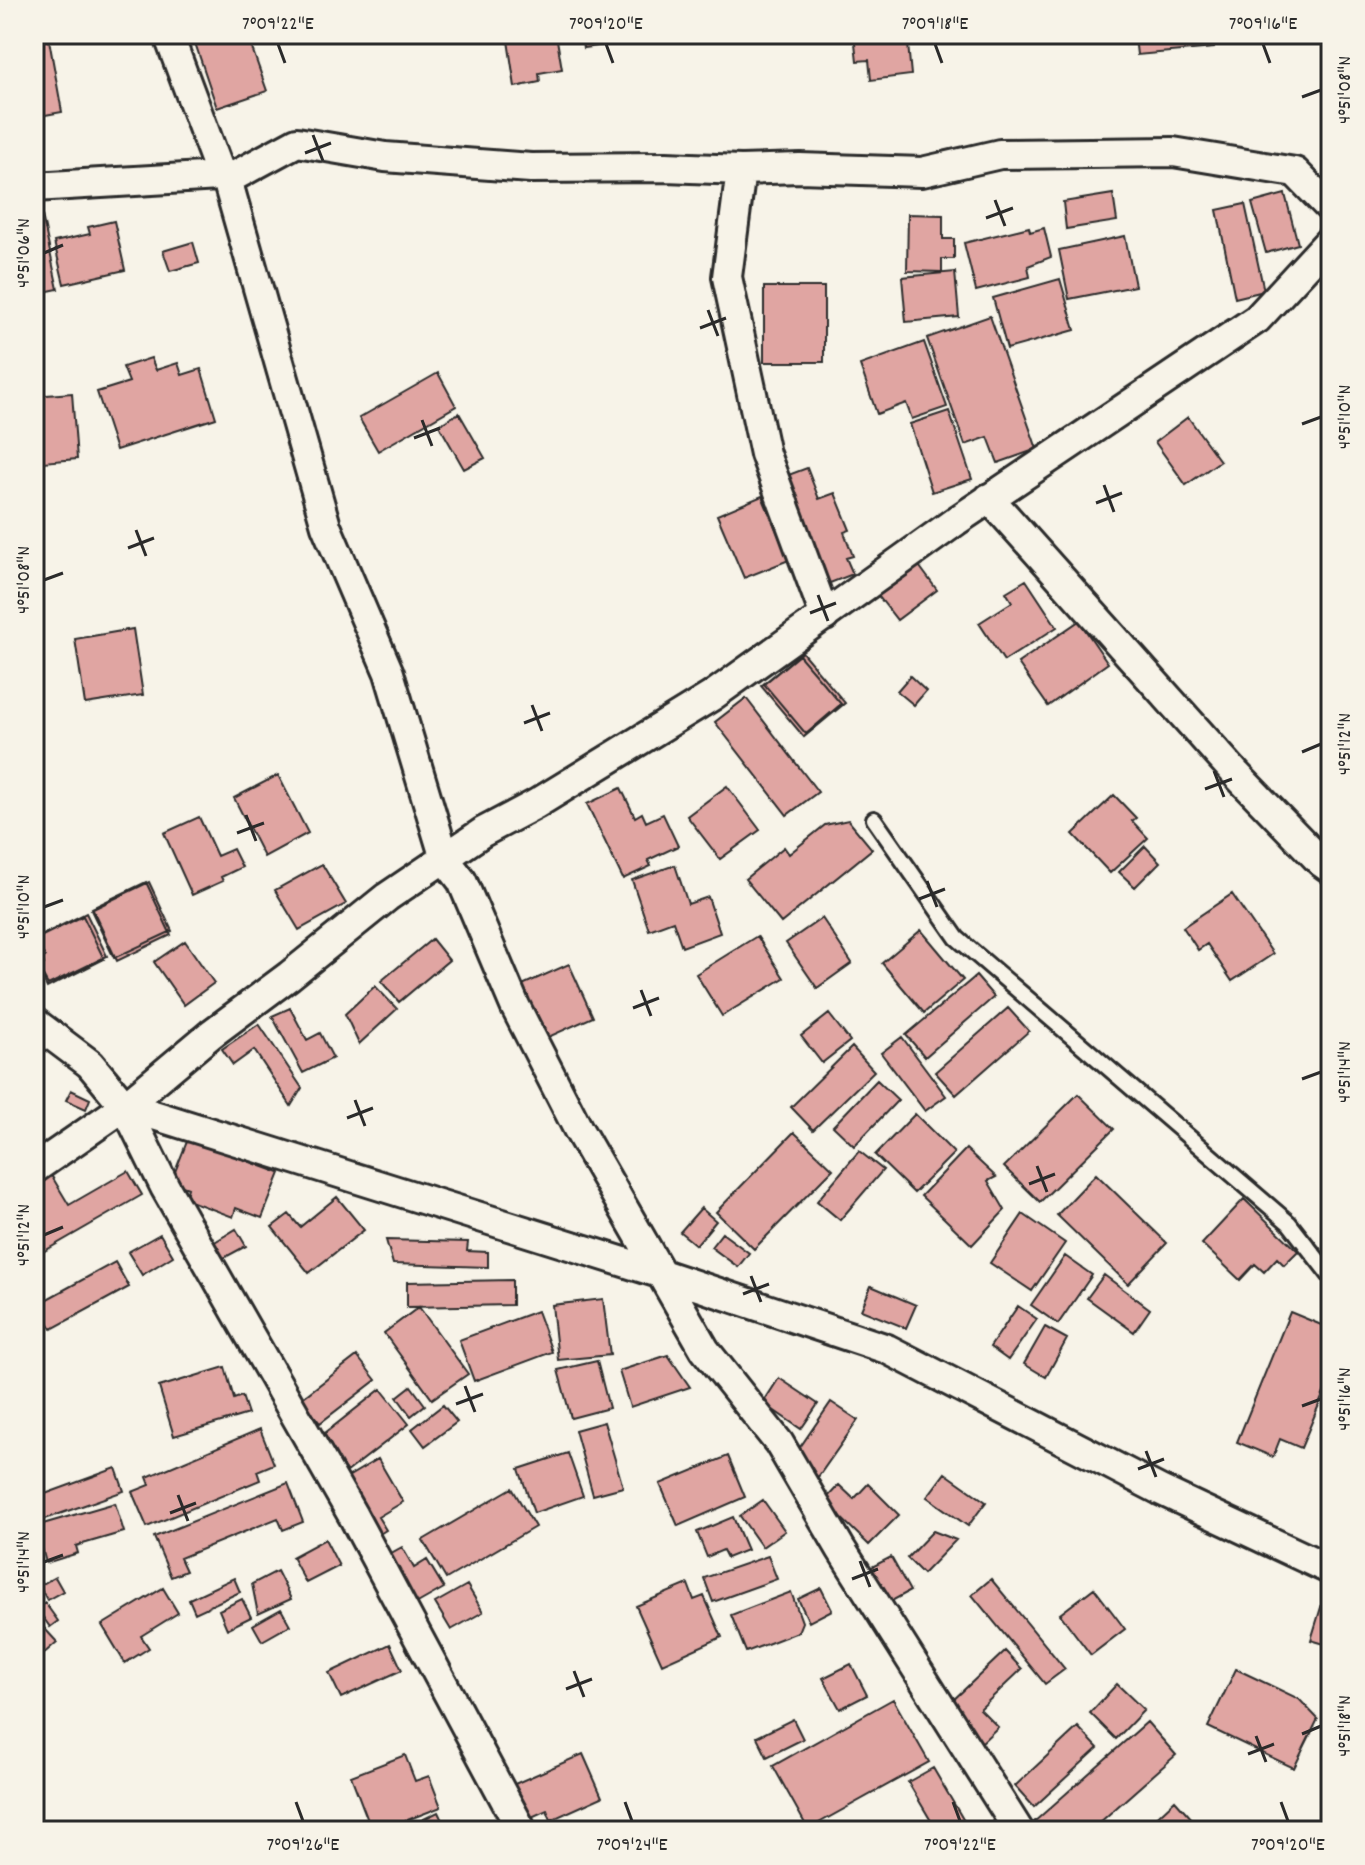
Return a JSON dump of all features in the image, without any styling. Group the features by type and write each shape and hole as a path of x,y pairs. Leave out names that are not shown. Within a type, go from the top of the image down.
{"street":[{"path":"168,34 222,178 228,183 326,526 389,673 445,859 462,881 515,1006 578,1129 659,1273 705,1350 779,1443 841,1549 1019,1831"},
{"path":"34,187 236,175 297,142 385,157 531,168 800,168 922,172 1000,154 1173,152 1295,172 1331,209"},
{"path":"741,170 727,277 765,454 825,616"},
{"path":"34,1169 125,1106 211,1034 387,897 483,832 536,804 712,696 989,498 1257,319 1331,239"},
{"path":"989,498 1237,775 1331,869"},
{"path":"34,1022 90,1064 125,1106 165,1187 353,1516 522,1831"},
{"path":"125,1106 659,1273 887,1349 1160,1490 1331,1570"}],"lane":[{"path":"874,819 957,938 1289,1223 1331,1277"}],"building":[{"path":"34,34 48,34 62,112 34,117"},
{"path":"192,34 247,34 267,91 217,108"},
{"path":"507,34 556,34 562,69 539,73 540,82 515,87"},
{"path":"581,34 633,34 634,41 583,48"},
{"path":"854,34 907,34 911,75 871,80 869,60 857,61"},
{"path":"1213,34 1214,48 1137,55 1135,37"},
{"path":"1113,194 1117,221 1066,229 1063,202"},
{"path":"1285,194 1298,244 1266,253 1252,203"},
{"path":"1245,204 1264,291 1235,298 1217,210"},
{"path":"908,214 943,215 943,239 954,239 954,259 942,259 942,272 907,271"},
{"path":"42,215 58,289 34,294 34,217"},
{"path":"114,221 125,270 64,284 54,242 90,234 88,227"},
{"path":"1029,227 1030,232 1044,228 1051,257 1028,266 1030,277 976,291 964,243"},
{"path":"1125,236 1135,286 1069,299 1059,250"},
{"path":"193,242 199,263 170,271 163,251"},
{"path":"955,272 959,317 906,322 902,277"},
{"path":"1060,279 1075,330 1007,349 993,298"},
{"path":"764,287 824,287 824,362 764,362"},
{"path":"990,316 1037,449 998,463 988,437 965,445 927,338"},
{"path":"924,342 947,407 912,419 906,403 877,414 860,365"},
{"path":"151,358 156,370 178,363 182,375 201,369 216,418 116,450 97,392 129,382 123,367"},
{"path":"438,373 456,406 378,451 359,418"},
{"path":"72,393 77,459 43,462 42,447 34,448 34,396"},
{"path":"949,411 972,479 932,492 910,424"},
{"path":"459,413 485,458 464,469 439,425"},
{"path":"1188,417 1220,461 1186,485 1155,442"},
{"path":"807,468 819,499 835,493 850,530 844,532 853,556 846,558 853,574 825,585 783,477"},
{"path":"762,496 789,560 744,578 717,515"},
{"path":"917,563 937,590 897,620 876,593"},
{"path":"1026,580 1057,627 1004,661 979,623 1012,602 1006,592"},
{"path":"1079,621 1108,663 1048,706 1018,663"},
{"path":"133,629 143,695 85,704 75,639"},
{"path":"802,652 845,703 804,737 761,686"},
{"path":"799,655 841,704 806,734 764,684"},
{"path":"910,676 926,691 914,705 897,691"},
{"path":"746,698 818,792 787,815 715,722"},
{"path":"278,775 308,833 264,857 234,798"},
{"path":"727,786 760,830 720,859 687,816"},
{"path":"621,788 635,817 642,813 646,822 663,814 678,846 648,860 651,866 623,879 587,804"},
{"path":"1114,795 1136,818 1132,821 1148,838 1110,873 1073,834"},
{"path":"199,817 217,856 233,849 242,867 221,877 223,881 192,895 164,833"},
{"path":"848,820 872,849 781,923 745,879 784,847 789,854 825,825"},
{"path":"1145,846 1160,862 1135,887 1119,872"},
{"path":"322,864 346,904 299,930 275,890"},
{"path":"675,865 688,904 708,897 720,933 682,947 673,921 649,930 632,880"},
{"path":"146,882 171,935 117,961 92,908"},
{"path":"149,882 172,931 114,958 91,910"},
{"path":"1232,894 1273,954 1232,981 1207,944 1198,950 1183,927"},
{"path":"86,913 107,956 48,985 38,967 44,964 34,939"},
{"path":"83,916 104,959 47,988 34,962 45,957 36,939"},
{"path":"822,918 852,963 817,988 786,943"},
{"path":"921,930 963,980 924,1013 882,963"},
{"path":"757,936 784,978 722,1016 696,974"},
{"path":"432,939 449,960 399,1002 381,981"},
{"path":"185,941 214,983 184,1005 154,962"},
{"path":"569,964 593,1017 544,1039 520,986"},
{"path":"976,976 994,997 925,1057 906,1035"},
{"path":"375,986 397,1009 359,1044 345,1014"},
{"path":"290,1008 307,1040 320,1033 333,1058 303,1073 272,1016"},
{"path":"1008,1008 1029,1031 956,1095 935,1072"},
{"path":"829,1014 850,1041 822,1063 801,1036"},
{"path":"259,1024 302,1088 291,1106 254,1050 233,1065 222,1049"},
{"path":"902,1037 946,1096 925,1111 881,1053"},
{"path":"852,1047 874,1071 813,1130 791,1107"},
{"path":"877,1080 898,1100 854,1146 833,1126"},
{"path":"71,1090 90,1099 86,1109 66,1100"},
{"path":"1078,1094 1114,1129 1040,1202 1004,1167"},
{"path":"915,1114 954,1153 914,1193 875,1155"},
{"path":"794,1132 833,1169 754,1249 716,1212"},
{"path":"188,1139 280,1173 262,1218 236,1208 233,1217 185,1199 188,1188 171,1182"},
{"path":"966,1149 996,1177 988,1181 1005,1210 972,1245 921,1196"},
{"path":"859,1151 883,1170 840,1220 817,1201"},
{"path":"48,1170 69,1205 128,1171 142,1195 34,1257 34,1231 40,1227 34,1217 34,1178"},
{"path":"1096,1174 1167,1243 1128,1284 1057,1215"},
{"path":"337,1197 364,1230 309,1273 272,1227 289,1214 300,1227"},
{"path":"1244,1199 1298,1251 1284,1265 1277,1258 1264,1272 1255,1264 1240,1280 1202,1244"},
{"path":"701,1208 716,1221 696,1245 680,1232"},
{"path":"1023,1214 1065,1243 1032,1291 990,1263"},
{"path":"236,1229 246,1246 222,1259 213,1243"},
{"path":"722,1233 749,1253 738,1267 711,1247"},
{"path":"160,1234 173,1256 142,1275 128,1252"},
{"path":"386,1240 468,1242 467,1251 488,1252 488,1267 393,1264"},
{"path":"1065,1256 1092,1275 1058,1324 1031,1305"},
{"path":"115,1262 129,1287 52,1329 38,1304"},
{"path":"1104,1275 1150,1309 1134,1332 1087,1298"},
{"path":"512,1280 512,1305 407,1307 407,1282"},
{"path":"871,1286 916,1305 906,1328 861,1310"},
{"path":"603,1299 610,1355 558,1360 552,1305"},
{"path":"1018,1306 1037,1319 1008,1360 990,1347"},
{"path":"419,1307 468,1374 432,1399 384,1333"},
{"path":"34,1308 47,1331 34,1338"},
{"path":"537,1311 552,1352 474,1381 459,1340"},
{"path":"1290,1312 1331,1329 1331,1376 1301,1448 1280,1439 1273,1457 1237,1442"},
{"path":"1045,1327 1067,1339 1046,1377 1024,1364"},
{"path":"668,1355 690,1387 630,1407 619,1371"},
{"path":"357,1356 376,1380 320,1423 301,1399"},
{"path":"597,1361 609,1408 571,1418 558,1370"},
{"path":"225,1367 234,1399 242,1396 248,1414 174,1436 159,1387"},
{"path":"779,1378 818,1404 801,1429 763,1403"},
{"path":"411,1386 425,1405 411,1416 397,1397"},
{"path":"381,1389 409,1424 347,1472 320,1437"},
{"path":"831,1402 858,1420 818,1477 792,1459"},
{"path":"443,1405 457,1422 425,1446 412,1429"},
{"path":"604,1422 623,1487 593,1495 575,1430"},
{"path":"260,1429 274,1464 257,1471 260,1480 147,1527 132,1492 150,1485 147,1477"},
{"path":"568,1453 583,1496 534,1513 519,1469"},
{"path":"728,1456 745,1497 678,1526 660,1484"},
{"path":"378,1459 403,1502 378,1517 386,1530 373,1538 341,1481"},
{"path":"116,1468 124,1491 34,1523 34,1498"},
{"path":"945,1473 986,1502 968,1526 927,1497"},
{"path":"288,1483 303,1522 283,1530 278,1518 180,1558 186,1571 171,1577 154,1537"},
{"path":"868,1484 899,1515 869,1545 824,1501 839,1485 854,1499"},
{"path":"512,1488 535,1527 446,1579 423,1540"},
{"path":"763,1500 785,1531 762,1547 740,1516"},
{"path":"115,1503 124,1532 76,1546 78,1553 46,1563 36,1526"},
{"path":"733,1517 747,1550 727,1558 723,1550 707,1557 697,1532"},
{"path":"933,1531 956,1540 923,1574 907,1558"},
{"path":"325,1539 339,1566 306,1583 292,1557"},
{"path":"402,1547 414,1568 427,1560 444,1588 414,1605 386,1556"},
{"path":"768,1556 777,1579 713,1602 704,1578"},
{"path":"891,1557 910,1591 888,1603 868,1569"},
{"path":"277,1571 291,1599 258,1614 252,1584"},
{"path":"55,1577 63,1591 47,1600 39,1586"},
{"path":"234,1578 240,1592 195,1613 189,1599"},
{"path":"991,1579 1065,1669 1045,1684 972,1595"},
{"path":"688,1584 694,1600 704,1596 722,1637 662,1664 636,1606"},
{"path":"467,1585 483,1612 451,1630 435,1603"},
{"path":"163,1588 178,1613 141,1636 149,1648 125,1663 102,1625"},
{"path":"821,1588 832,1610 809,1622 798,1599"},
{"path":"1094,1588 1125,1629 1091,1655 1060,1614"},
{"path":"791,1592 802,1622 798,1632 746,1652 731,1615"},
{"path":"242,1599 251,1617 227,1629 219,1610"},
{"path":"45,1603 58,1621 50,1627 37,1609"},
{"path":"1322,1604 1331,1606 1331,1646 1311,1640"},
{"path":"281,1609 290,1625 262,1641 253,1625"},
{"path":"34,1617 57,1642 34,1662"},
{"path":"390,1644 402,1670 341,1698 329,1673"},
{"path":"1005,1651 1022,1669 980,1709 998,1727 978,1746 949,1704"},
{"path":"851,1664 867,1695 840,1709 823,1678"},
{"path":"1236,1669 1299,1699 1318,1719 1294,1768 1208,1727"},
{"path":"1117,1684 1144,1710 1116,1739 1090,1713"},
{"path":"893,1699 929,1762 808,1829 773,1766"},
{"path":"793,1719 803,1739 767,1757 757,1737"},
{"path":"1147,1722 1176,1755 1090,1831 1042,1831 1034,1822"},
{"path":"1078,1727 1098,1748 1034,1807 1015,1786"},
{"path":"583,1754 602,1797 551,1820 547,1810 525,1820 510,1786"},
{"path":"405,1755 415,1781 429,1776 441,1807 372,1831 351,1776"},
{"path":"933,1768 967,1826 958,1831 937,1831 908,1782"},
{"path":"1175,1800 1202,1831 1155,1831 1149,1824"},
{"path":"438,1812 447,1831 399,1831"}]}
